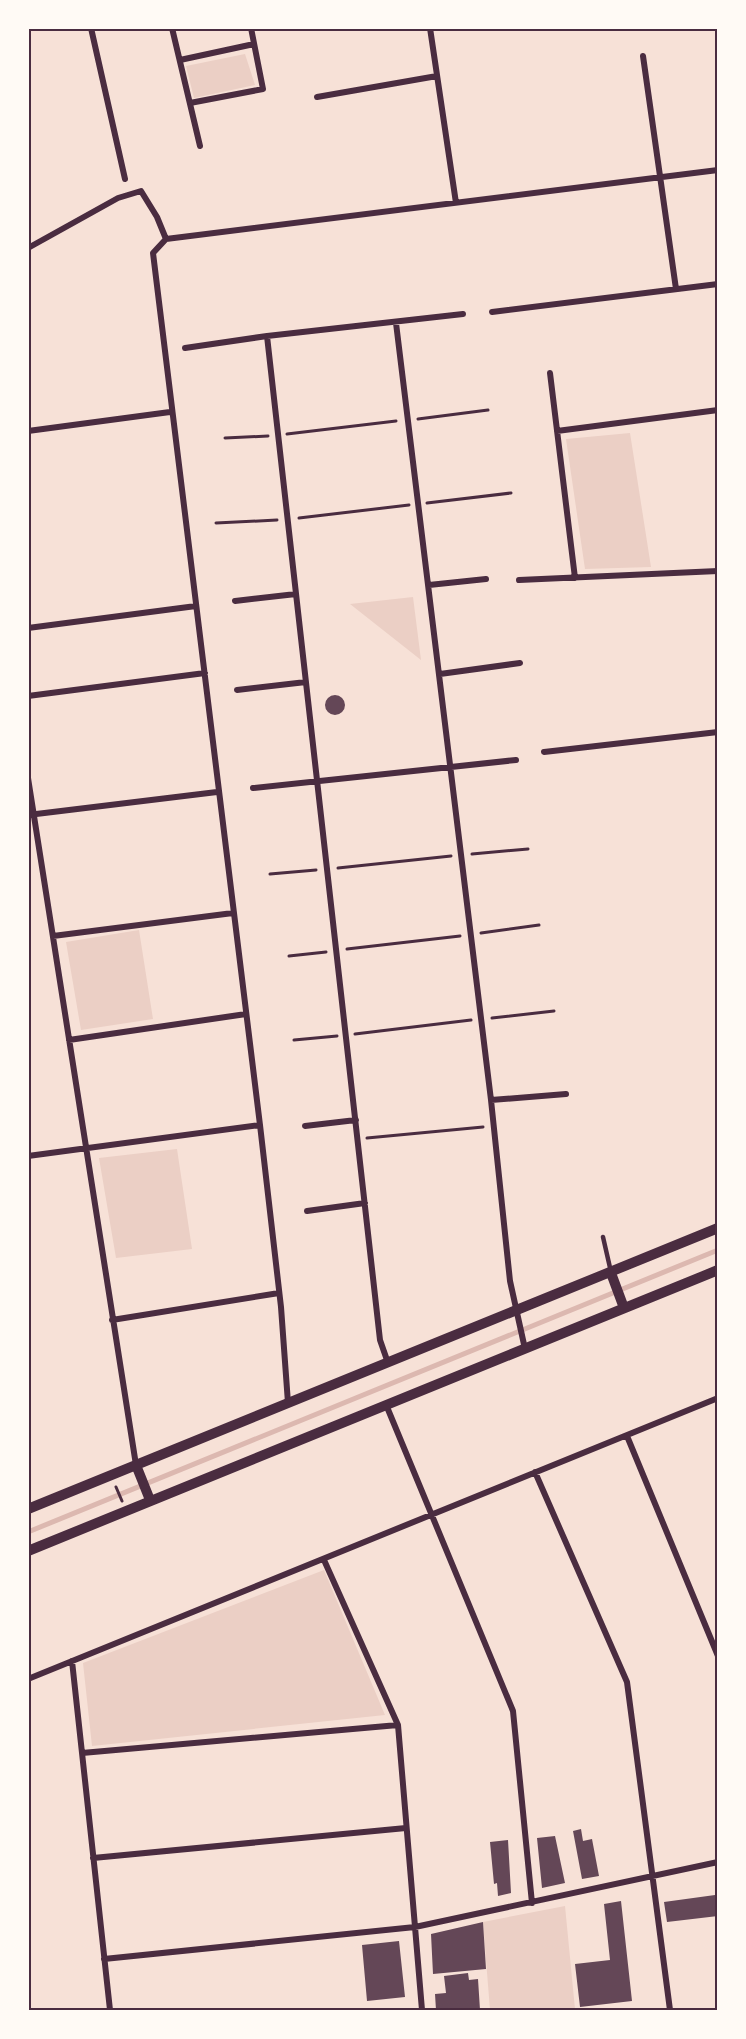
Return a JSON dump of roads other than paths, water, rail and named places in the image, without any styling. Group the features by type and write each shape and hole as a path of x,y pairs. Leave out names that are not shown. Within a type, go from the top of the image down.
{"street":[{"path":"91,28 125,179"},
{"path":"172,28 200,146"},
{"path":"190,103 263,89 251,28"},
{"path":"430,28 456,203"},
{"path":"180,60 254,44"},
{"path":"643,56 676,290"},
{"path":"317,97 437,76"},
{"path":"288,1404 279,1293 260,1125 217,792 205,673 170,412 153,253 163,241 717,170"},
{"path":"28,248 118,198 141,191 157,217 163,241"},
{"path":"492,312 717,285"},
{"path":"185,348 267,336 463,314"},
{"path":"396,323 516,1316 524,1345"},
{"path":"267,336 380,1340 388,1364"},
{"path":"550,373 575,578"},
{"path":"557,431 717,410"},
{"path":"28,431 170,412"},
{"path":"519,580 717,572"},
{"path":"429,585 486,579"},
{"path":"235,601 296,594"},
{"path":"28,628 195,606"},
{"path":"440,674 520,663"},
{"path":"28,696 205,673"},
{"path":"237,690 306,682"},
{"path":"544,752 717,732"},
{"path":"253,788 516,760"},
{"path":"28,778 31,815 53,936 137,1469 149,1496"},
{"path":"31,815 217,792"},
{"path":"53,936 233,913"},
{"path":"69,1040 246,1014"},
{"path":"491,1100 566,1094"},
{"path":"305,1126 356,1120"},
{"path":"28,1156 260,1125"},
{"path":"307,1211 365,1203"},
{"path":"28,1509 137,1469 288,1404 612,1277 717,1228"},
{"path":"28,1551 149,1496 387,1407 524,1345 717,1270"},
{"path":"612,1277 623,1305"},
{"path":"112,1320 279,1293"},
{"path":"28,1679 717,1398"},
{"path":"387,1407 513,1712 532,1903"},
{"path":"627,1436 717,1656"},
{"path":"536,1472 627,1683 669,2010"},
{"path":"324,1560 398,1725 422,2010"},
{"path":"72,1661 110,2010"},
{"path":"82,1753 398,1725"},
{"path":"93,1858 406,1828"},
{"path":"104,1959 415,1927 717,1862"}],"lane":[{"path":"603,1237 612,1277"}],"waterway":[{"path":"28,1532 718,1250"}]}
